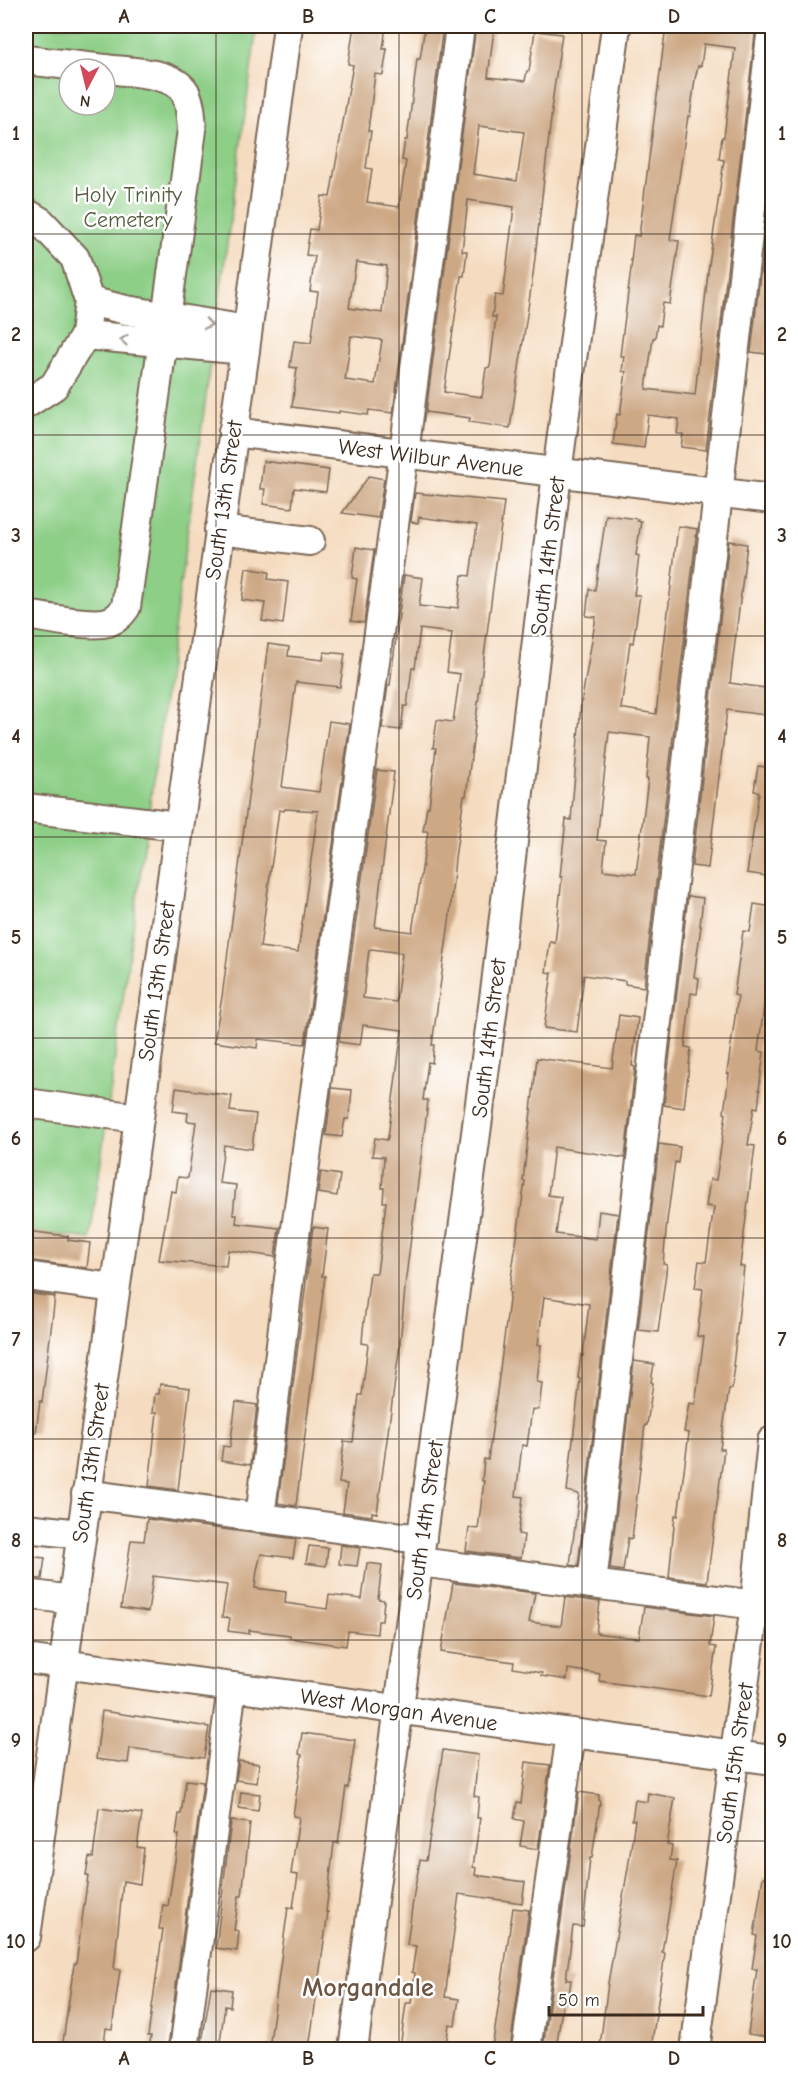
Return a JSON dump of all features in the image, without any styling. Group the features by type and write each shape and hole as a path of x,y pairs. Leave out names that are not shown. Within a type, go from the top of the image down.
{"street":[{"name":"South 13th Street","path":"26,1937 288,26"},
{"path":"260,1518 288,1286 404,453 460,26"},
{"name":"South 14th Street","path":"353,2049 496,984 557,473 616,26"},
{"path":"592,1584 772,27"},
{"path":"26,60 57,64"},
{"path":"26,615 97,624 120,616 126,606 192,130 189,101 184,90 171,80 155,75 117,70"},
{"path":"26,213 41,222 75,258 89,301 85,335 54,386 26,404"},
{"path":"89,301 126,310 163,329 246,340"},
{"path":"85,335 122,340 163,329"},
{"name":"West Wilbur Avenue","path":"233,432 772,499"},
{"path":"219,530 310,541"},
{"path":"26,808 178,826"},
{"path":"26,1103 138,1118"},
{"path":"26,1276 114,1288"},
{"name":"South 15th Street","path":"695,2049 735,1755 764,1606 772,1441"},
{"path":"86,1494 260,1518 592,1584 764,1606"},
{"path":"26,1528 80,1534"},
{"path":"26,1594 72,1600"},
{"name":"West Morgan Avenue","path":"26,1659 772,1760"},
{"path":"184,2049 232,1687"},
{"path":"526,2049 571,1733"}],"green space":[{"name":"Holy Trinity Cemetery","path":"26,26 257,26 90,1239 26,1231"}],"building":[{"path":"354,26 386,26 383,49 387,49 383,75 375,74 368,131 371,131 366,168 372,169 367,202 399,207 406,161 402,160 405,140 407,140 417,59 420,59 425,26 443,26 393,413 369,410 368,415 292,407 297,368 290,367 294,341 311,343 318,292 310,291 315,256 306,255 310,229 317,230 322,196 330,197 353,65 348,64","holes":["356,262 387,266 382,313 349,308","351,336 382,340 375,384 345,380"]},
{"path":"666,26 756,26 706,450 681,447 683,434 677,434 679,419 648,415 644,448 613,444 626,372 622,371 624,356 620,356 634,235 639,236","holes":["704,44 735,48 724,137 722,137 719,159 724,160 708,272 695,395 646,389 653,338 655,338 657,325 660,326 663,303 670,304 679,241 670,240 688,116 690,116 698,66 701,66"]},
{"path":"476,27 494,29 488,77 525,81 527,71 529,71 535,31 562,34 551,110 533,275 510,428 469,422 470,418 426,412","holes":["479,126 524,132 517,181 473,174","468,200 514,207 503,296 495,295 492,317 496,317 490,367 486,368 482,397 444,392 461,276 464,276 467,251 462,251"]},
{"path":"766,225 772,226 772,318 770,318 766,354 751,352"},
{"path":"263,461 329,470 326,492 294,488 292,508 263,504 265,489 260,489"},
{"path":"369,476 384,479 378,518 342,513"},
{"path":"415,493 504,502 466,796 464,796 455,858 450,915 432,1045 434,1045 432,1063 428,1062 423,1100 428,1100 400,1344 377,1513 372,1512 372,1516 343,1512 347,1484 339,1483 344,1441 353,1442 359,1395 362,1395 368,1344 362,1343 370,1273 377,1273 386,1202 383,1202 384,1188 382,1188 384,1157 372,1156 375,1138 387,1140 388,1137 402,1030 363,1025 360,1045 339,1042 377,770 394,772 375,927 412,932 428,831 423,831 427,807 429,807 437,720 453,722 460,674 447,672 452,633 420,629 415,668 412,668 401,730 382,728 404,575 423,578 419,606 458,608 462,575 470,576 477,525 419,517 418,523 411,522","holes":["369,950 402,953 396,1002 363,998"]},
{"path":"606,515 638,519 637,521 641,521 634,595 640,595 633,643 630,642 621,709 656,714 678,526 697,529 644,987 625,984 625,981 584,975 577,1032 544,1028 552,973 546,972 550,942 555,943 566,819 571,820 581,704 596,617 586,616 589,589 595,590","holes":["609,732 650,737 646,779 648,779 636,874 603,870 606,841 597,840"]},
{"path":"729,541 747,544 730,683 772,689 772,716 727,710 708,868 692,866"},
{"path":"356,547 374,550 364,623 351,621 357,579 352,578"},
{"path":"246,568 269,572 268,579 288,582 283,624 262,621 265,603 242,600"},
{"path":"268,644 289,647 288,656 323,660 324,652 345,654 340,687 296,682 282,787 319,792 329,721 350,724 305,1044 258,1039 257,1048 214,1042 222,997","holes":["279,810 318,811 298,952 260,947"]},
{"path":"758,766 772,768 772,877 747,873 759,792 754,791"},
{"path":"688,896 703,898 694,977 699,978 697,994 691,993 685,1047 691,1048 684,1108 664,1105"},
{"path":"754,904 772,907 772,947 758,1051 764,1052 758,1108 754,1107 748,1145 755,1146 740,1266 744,1267 733,1366 735,1366 732,1389 729,1389 720,1449 724,1449 707,1582 669,1577 675,1515 678,1516 689,1433 684,1432 689,1403 695,1404 704,1337 697,1336 703,1289 695,1288 699,1261 706,1262 714,1207 706,1206 710,1179 716,1180 726,1114 724,1113 729,1074 727,1073 738,996 734,995 743,931 750,932"},
{"path":"619,1015 638,1018 625,1158 554,1147 548,1195 561,1197 556,1234 596,1239 599,1211 618,1214 578,1566 570,1565 579,1494 567,1491 580,1379 578,1378 589,1304 544,1297 538,1345 541,1345 537,1382 542,1383 539,1410 532,1409 527,1446 522,1445 516,1496 523,1497 518,1534 524,1535 521,1558 466,1551 469,1528 478,1529 484,1481 482,1481 484,1459 488,1460 525,1181 523,1181 537,1058 612,1068"},
{"path":"176,1088 232,1096 230,1111 256,1114 252,1149 224,1145 219,1183 236,1185 233,1215 237,1215 236,1223 279,1228 275,1257 228,1250 226,1266 159,1260 171,1191 176,1192 178,1177 188,1178 196,1122 187,1121 188,1113 173,1111"},
{"path":"332,1088 352,1090 349,1119 345,1119 342,1137 326,1135"},
{"path":"659,1144 680,1147 678,1163 675,1162 667,1221 663,1264 667,1265 658,1332 638,1330"},
{"path":"321,1172 340,1175 337,1196 318,1193"},
{"path":"313,1227 328,1229 322,1276 325,1276 296,1506 278,1503"},
{"path":"26,1231 68,1236 68,1240 90,1243 87,1268 26,1260"},
{"path":"26,1293 55,1297 36,1433 26,1433"},
{"path":"634,1361 654,1364 632,1539 628,1538 623,1571 610,1569"},
{"path":"160,1384 190,1388 178,1490 149,1486 157,1412 153,1412 155,1394 159,1394"},
{"path":"236,1402 257,1405 250,1465 221,1461 223,1446 230,1447"},
{"path":"147,1519 296,1539 293,1558 261,1554 257,1570 255,1588 286,1592 285,1603 327,1609 329,1595 362,1599 367,1563 382,1565 378,1599 384,1600 382,1621 378,1621 377,1634 348,1631 346,1646 290,1638 290,1635 249,1630 249,1634 228,1631 230,1618 222,1617 227,1585 153,1576 148,1612 121,1608 131,1540 144,1541"},
{"path":"341,1545 360,1548 357,1566 339,1564"},
{"path":"309,1546 328,1548 326,1566 306,1563"},
{"path":"26,1556 45,1558 42,1579 26,1578"},
{"path":"453,1583 535,1593 529,1622 561,1626 565,1597 600,1602 596,1633 627,1637 639,1638 644,1607 714,1616 710,1646 716,1647 709,1696 599,1681 600,1674 568,1669 567,1680 541,1676 542,1673 513,1668 514,1662 441,1652"},
{"path":"102,1711 209,1727 204,1758 130,1748 128,1763 96,1759"},
{"path":"302,1733 355,1740 338,1843 334,1843 326,1912 328,1912 309,2049 269,2049 288,1907 293,1908 298,1875 291,1874 299,1817 293,1816 302,1755 299,1754"},
{"path":"443,1750 478,1755 474,1796 479,1797 477,1818 480,1818 473,1867 476,1868 475,1875 525,1882 522,1903 459,1894 445,1997 459,1999 455,2025 449,2024 446,2045 441,2044 440,2049 400,2049 406,2003 411,2003 415,1973 412,1972 416,1946 407,1945 414,1893 420,1860 426,1861"},
{"path":"239,1761 259,1764 257,1783 236,1780"},
{"path":"526,1762 550,1765 538,1849 520,1846 524,1821 514,1819 517,1802 521,1803"},
{"path":"186,1780 203,1782 169,2039 167,2049 149,2049 151,2036 148,2036 163,1929 159,1929 163,1905 168,1906 179,1835 176,1835 179,1814 181,1814"},
{"path":"241,1792 260,1794 258,1811 239,1808"},
{"path":"579,1792 599,1795 600,1802 592,1858 590,1858 583,1927 573,1926 566,1980 571,1980 568,2002 563,2002 556,2049 543,2049"},
{"path":"648,1793 675,1798 667,1845 672,1846 670,1860 677,1861 662,1952 665,1953 651,2049 600,2046 635,1820 632,1820 635,1800 647,1802"},
{"path":"99,1808 142,1814 137,1847 144,1848 140,1884 123,1881 114,1969 120,1970 112,2029 106,2028 103,2049 62,2049 74,1964 76,1964 88,1876 86,1876 89,1857 93,1858"},
{"path":"231,1821 250,1823 242,1896 239,1896 234,1930 239,1931 237,1951 216,1948"},
{"path":"763,1877 772,1878 772,2038 748,2034 757,1969 752,1969 757,1936 754,1935"},
{"path":"513,1908 529,1910 510,2049 492,2049"},
{"path":"211,1987 232,1990 230,2007 225,2006 219,2049 201,2049"}],"district":[{"name":"Morgandale","path":"368,1987"}]}
